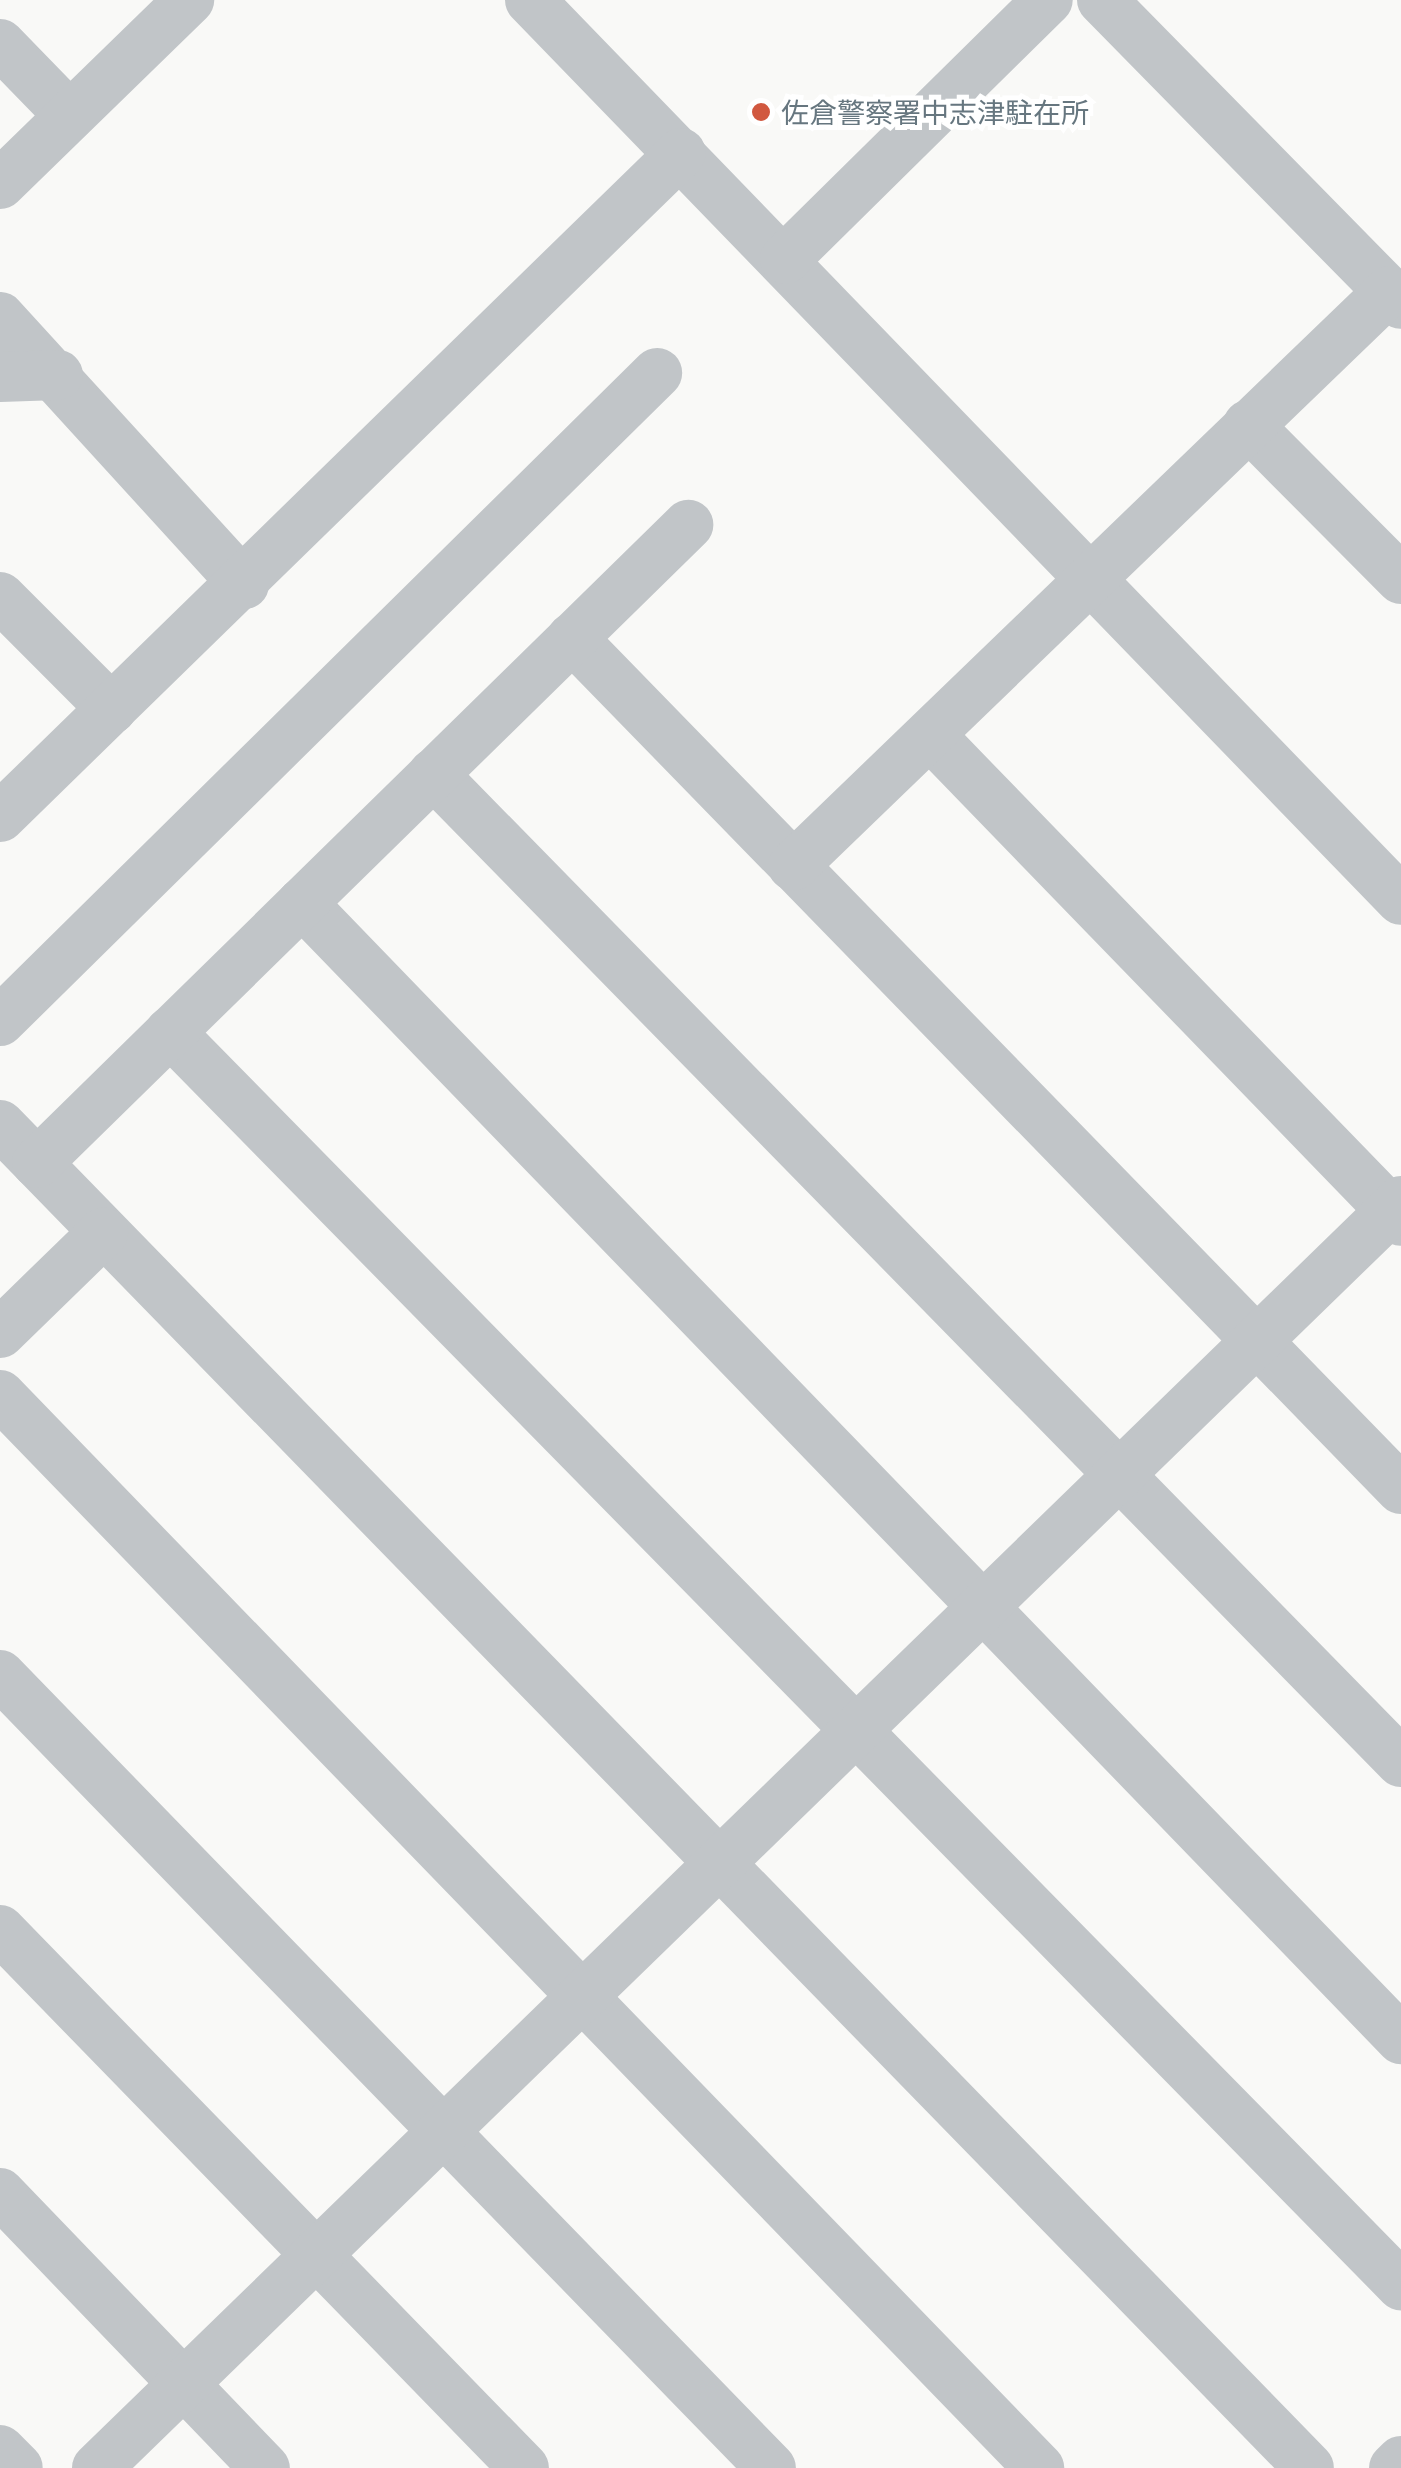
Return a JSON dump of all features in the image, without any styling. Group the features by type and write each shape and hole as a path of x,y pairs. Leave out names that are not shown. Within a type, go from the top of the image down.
{"street":[{"path":"0,184 189,0"},
{"path":"530,0 784,259 1088,581 1401,900"},
{"path":"784,259 1048,0"},
{"path":"793,866 1248,424 1395,298 1102,0"},
{"path":"0,44 70,116"},
{"path":"0,817 244,584 681,153"},
{"path":"0,317 58,375 244,584"},
{"path":"0,1022 657,373"},
{"path":"0,377 58,375"},
{"path":"1248,424 1401,579"},
{"path":"37,1163 688,526"},
{"path":"0,597 112,710"},
{"path":"572,638 1401,1489"},
{"path":"97,2468 1256,1341 1398,1211 931,736"},
{"path":"433,774 1401,1762"},
{"path":"302,903 1401,2039"},
{"path":"170,1032 851,1735 1401,2285"},
{"path":"0,1125 1309,2468"},
{"path":"0,1333 103,1232"},
{"path":"0,1395 578,2000 1039,2468"},
{"path":"0,1674 771,2468"},
{"path":"0,1930 524,2468"},
{"path":"0,2193 265,2468"},
{"path":"0,2450 18,2468"},
{"path":"1394,2468 1401,2461"}],"place":[{"name":"佐倉警察署中志津駐在所","path":"761,112"}]}
